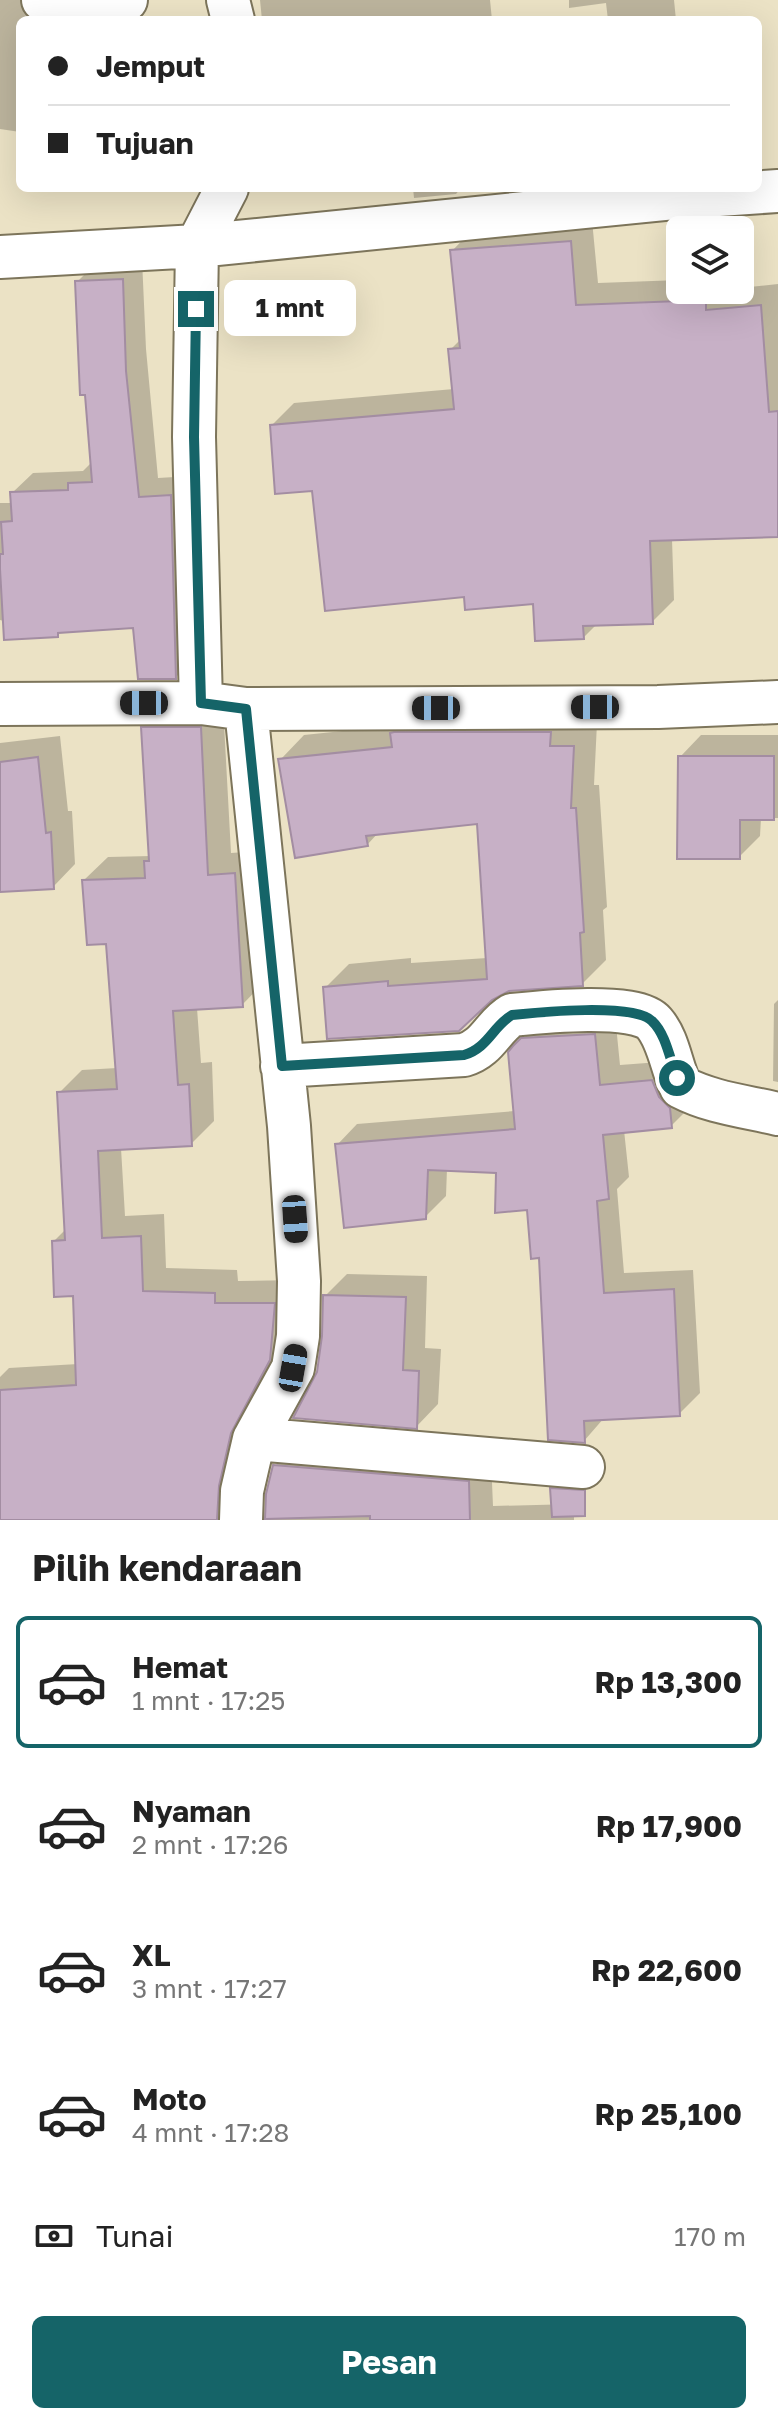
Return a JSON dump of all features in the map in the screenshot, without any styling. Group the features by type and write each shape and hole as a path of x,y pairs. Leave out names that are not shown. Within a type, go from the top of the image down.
{"street":[{"path":"43,0 83,4 126,0"},
{"path":"0,257 197,246 674,198 778,191"},
{"path":"201,703 194,437 197,246 225,192"},
{"path":"0,704 201,703 246,709 658,707 778,702"},
{"path":"241,1520 242,1491 254,1439 293,1368 298,1336 299,1281 291,1157 246,709"},
{"path":"282,1066 464,1055 484,1045 502,1021 512,1015 610,1010 637,1012 651,1019 660,1031 681,1087 700,1097 778,1114"},
{"path":"254,1439 583,1467"}],"building":[{"path":"571,241 576,305 666,302 666,304 706,304 706,310 761,305 769,412 778,411 778,537 650,541 653,624 583,626 584,639 535,641 533,604 465,610 464,597 325,611 312,491 275,494 270,425 454,409 448,349 460,348 450,250"},
{"path":"123,279 126,371 139,497 171,495 176,679 138,679 133,628 4,640 1,522 12,521 10,492 68,490 68,483 92,482 85,395 80,395 75,281"},
{"path":"141,727 201,727 208,875 235,873 243,1007 173,1011 178,1085 189,1084 192,1146 98,1151 102,1238 141,1236 143,1291 215,1293 215,1303 275,1303 270,1360 231,1433 219,1486 217,1520 0,1520 0,1390 76,1385 73,1296 54,1297 52,1241 65,1240 57,1092 117,1089 106,944 87,945 82,880 145,878 144,861 149,861"},
{"path":"551,732 550,746 574,746 571,808 576,808 584,932 580,933 583,986 509,991 492,1000 459,1031 327,1039 323,987 388,981 388,986 487,979 477,824 366,836 368,846 295,858 278,759 392,747 390,733"},
{"path":"678,756 774,756 774,820 740,820 740,859 677,859"},
{"path":"38,757 46,833 51,832 54,889 0,892 0,762"},
{"path":"595,1034 600,1085 652,1080 659,1097 670,1108 672,1128 603,1135 609,1199 597,1201 604,1293 674,1289 680,1416 584,1421 585,1443 548,1440 539,1258 531,1259 527,1210 495,1213 496,1173 428,1170 426,1219 344,1228 335,1144 515,1129 508,1052 513,1046 521,1038"},
{"path":"323,1295 406,1297 403,1370 419,1371 417,1429 293,1418 317,1372"},
{"path":"273,1465 469,1481 470,1520 370,1520 370,1516 265,1519 266,1494"},
{"path":"550,1488 585,1490 585,1516 552,1517"}],"route":[{"path":"196,309 194,437 201,703 246,709 282,1066 464,1055 484,1045 502,1021 512,1015 610,1010 637,1012 651,1019 660,1031 677,1078"}]}
